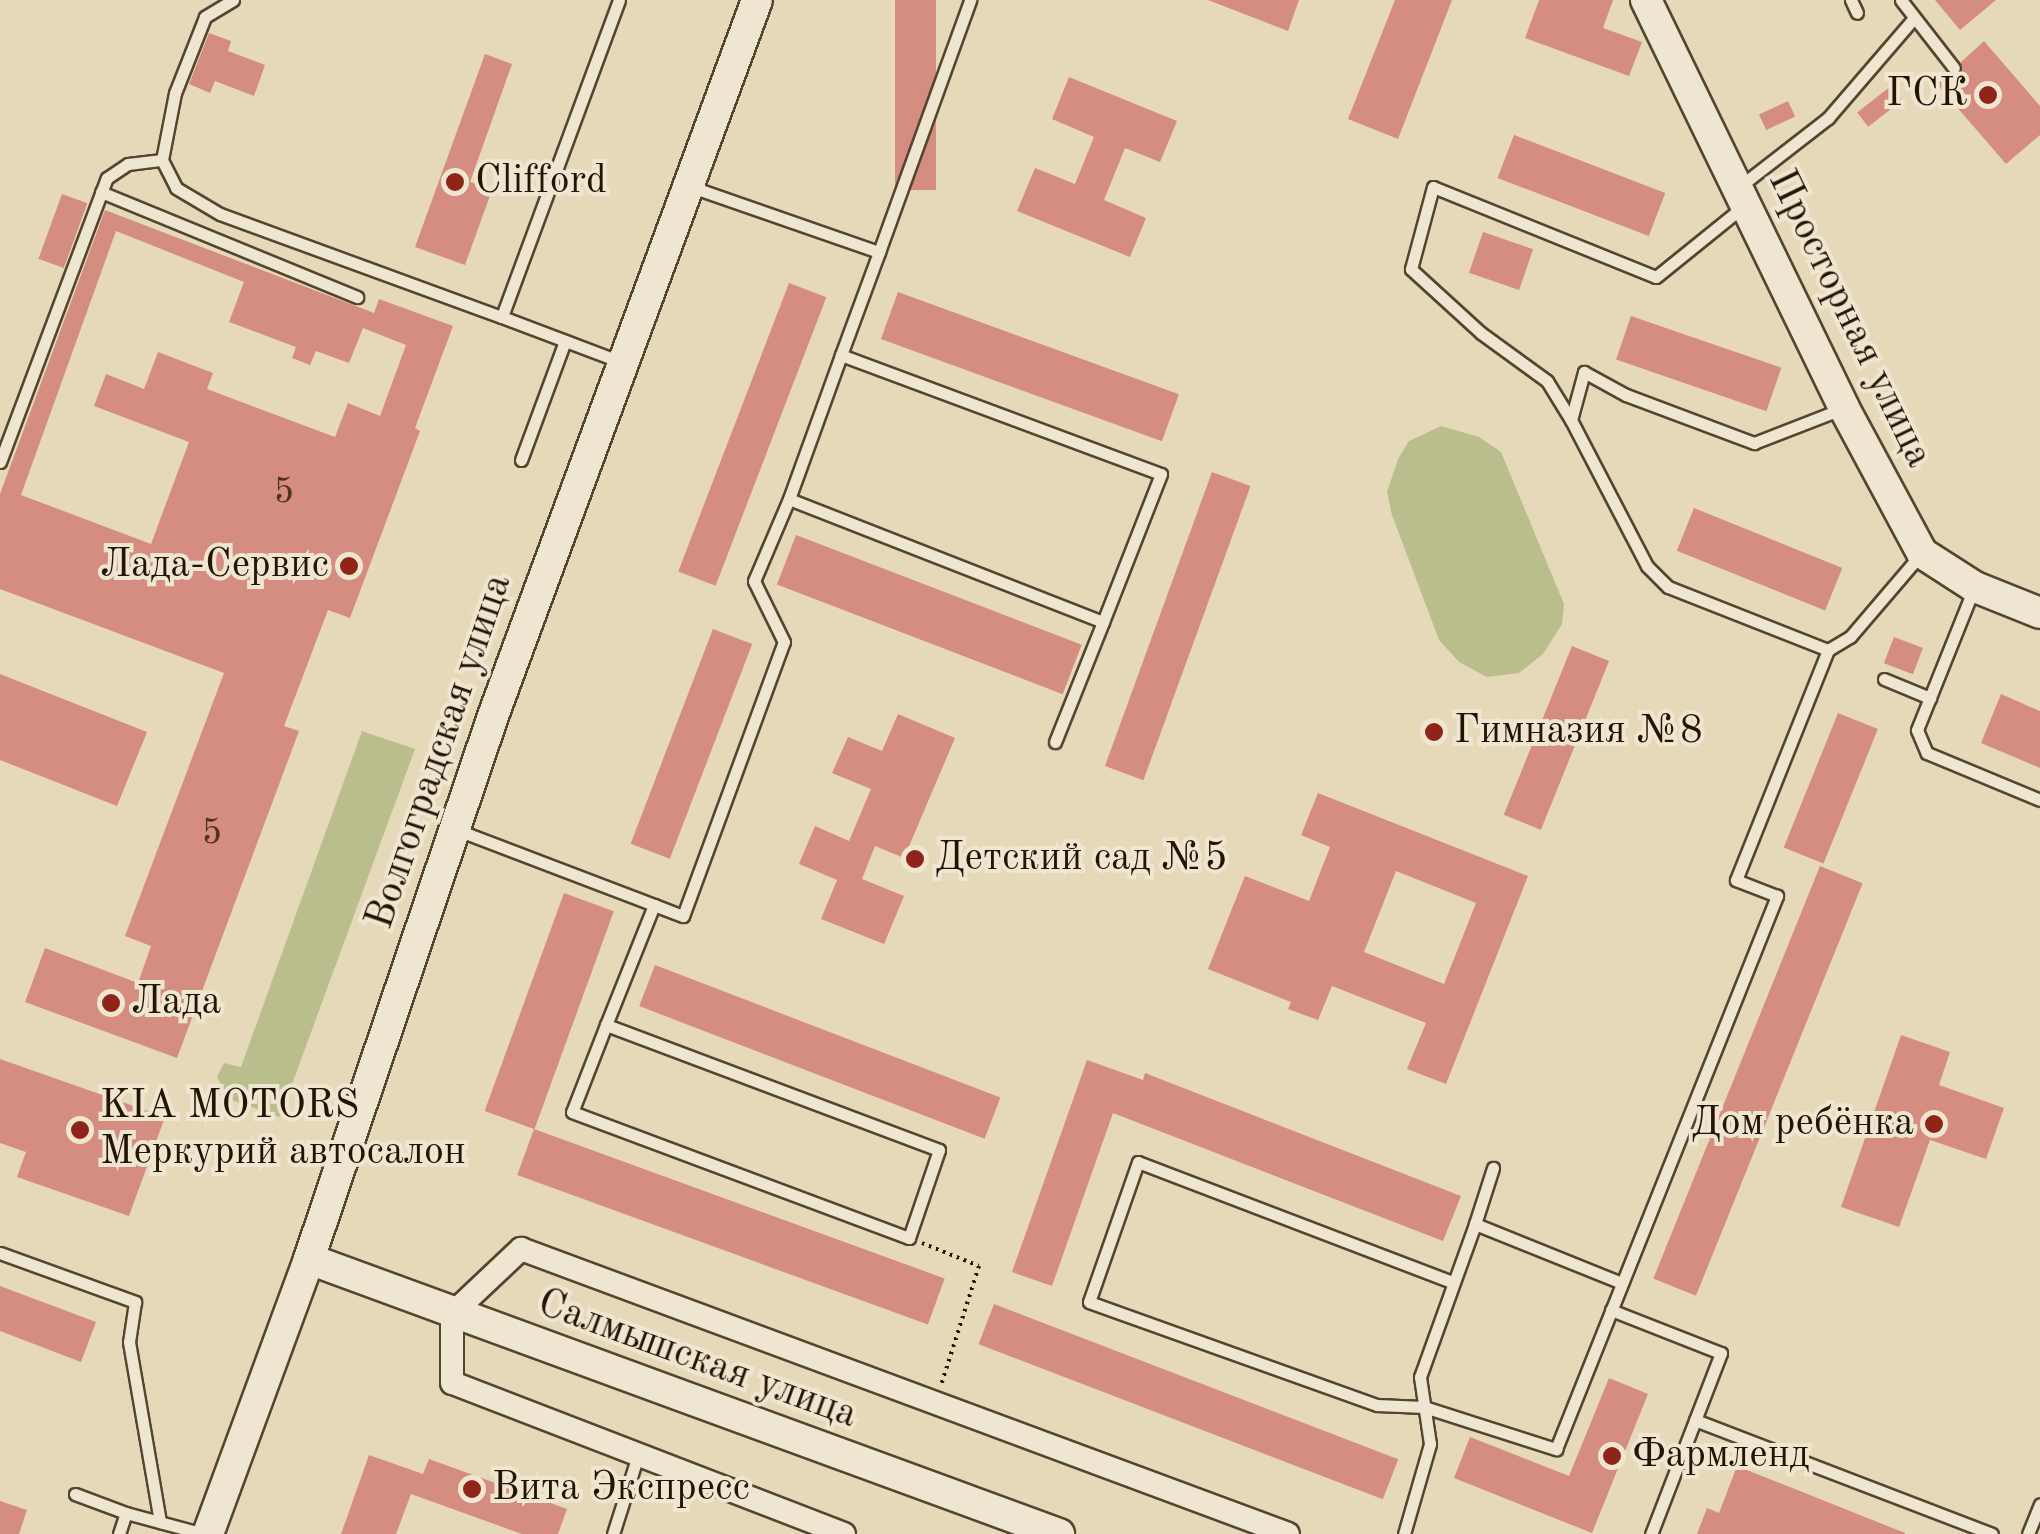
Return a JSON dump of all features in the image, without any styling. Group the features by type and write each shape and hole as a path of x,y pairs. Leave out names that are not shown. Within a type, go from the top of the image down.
{"main road":[{"name":"Волгоградская улица","path":"206,1534 308,1259 621,362 757,0"},
{"name":"Просторная улица","path":"1646,0 1844,408 1922,553 1975,587 2040,613"},
{"name":"Салмышская улица","path":"308,1259 1059,1534"}],"street":[{"path":"844,1534 452,1382 452,1314 521,1248 1288,1534"}],"lane":[{"path":"233,0 204,17 175,93 162,160 176,188 220,214 621,362"},
{"path":"502,318 619,0"},
{"path":"455,829 683,916 784,642 754,581 789,499 970,0"},
{"path":"1851,0 1857,13"},
{"path":"1901,0 1954,68"},
{"path":"1828,650 1668,587 1647,566 1547,381 1481,334 1411,269 1433,187 1656,277 1828,118 1914,18"},
{"path":"0,462 106,178 128,164 162,160"},
{"path":"685,185 878,252"},
{"path":"101,192 357,297"},
{"path":"521,460 565,341"},
{"path":"841,355 1161,474 1056,742"},
{"path":"1571,420 1584,372 1626,395 1754,442 1844,408"},
{"path":"789,499 1103,622"},
{"path":"1452,1282 1138,1162 1090,1302 1377,1405 1424,1407 1556,1448 1777,896 1736,880 1828,650 1850,637 1922,553"},
{"path":"1975,587 1917,730 1927,753 2040,800"},
{"path":"1884,679 1930,698"},
{"path":"606,1025 939,1150 908,1238 572,1112 606,1025 654,905"},
{"path":"1404,1534 1430,1444 1420,1377 1493,1168"},
{"path":"1475,1224 1622,1283"},
{"path":"0,1252 135,1302 129,1342 160,1522"},
{"path":"1611,1310 1721,1354 1651,1534"},
{"path":"1694,1420 1992,1534"},
{"path":"612,1534 638,1455"},
{"path":"74,1494 126,1514 206,1534"},
{"path":"2028,1534 2040,1504"},
{"path":"119,1534 126,1514"}],"path":[{"path":"908,1238 979,1266 935,1403"}],"green space":[{"path":"1441,426 1479,437 1501,452 1564,604 1562,624 1543,654 1519,673 1487,677 1459,662 1439,640 1392,515 1387,492 1398,459 1409,441"},
{"path":"362,731 415,749 280,1117 229,1099 217,1077 224,1063 241,1067"}],"building":[{"path":"895,0 936,0 936,190 895,190"},
{"path":"1208,0 1299,0 1288,31"},
{"path":"1395,0 1452,0 1398,139 1348,119"},
{"path":"1539,0 1613,0 1603,28 1642,42 1629,76 1525,38"},
{"path":"1935,0 1996,0 1960,30"},
{"path":"209,33 231,41 228,51 265,65 254,96 215,81 210,93 189,84"},
{"name":"ГСК","path":"1984,41 2040,106 2040,135 2006,164 1936,83 1947,74 1960,75 1961,62"},
{"path":"485,54 512,64 470,182 492,190 465,265 415,247"},
{"path":"1069,77 1177,121 1160,162 1125,148 1104,200 1146,218 1130,257 1017,211 1035,168 1075,184 1094,137 1052,119"},
{"path":"1891,86 1902,100 1868,127 1857,112"},
{"path":"1788,101 1795,116 1766,130 1759,115"},
{"path":"1514,135 1665,193 1649,236 1498,178"},
{"path":"62,194 87,203 64,268 38,259"},
{"path":"105,210 374,313 379,299 453,326 415,428 420,431 350,618 328,610 284,726 299,731 177,1058 25,1002 45,948 138,983 151,946 125,936 224,673 0,589 0,494","holes":["116,231 244,282 229,322 296,347 292,358 310,365 316,351 349,363 363,328 406,345 380,416 348,403 335,437 207,389 213,373 158,352 144,389 106,374 94,406 189,442 151,544 21,495"]},
{"path":"1483,232 1533,249 1519,290 1469,273"},
{"path":"789,283 826,297 716,586 678,571"},
{"path":"898,292 1179,394 1162,441 881,339"},
{"path":"1631,316 1781,368 1766,411 1616,359"},
{"path":"1212,472 1251,486 1143,780 1105,766"},
{"path":"1694,508 1842,568 1825,611 1677,551"},
{"path":"796,535 1082,645 1063,694 777,584"},
{"path":"713,629 752,644 670,859 631,844"},
{"path":"1894,637 1923,648 1913,674 1884,663"},
{"path":"1572,646 1609,661 1541,830 1504,815"},
{"path":"0,674 147,732 117,806 0,760"},
{"path":"2001,694 2040,711 2040,768 1981,743"},
{"path":"1838,713 1878,729 1824,864 1784,847"},
{"path":"898,714 955,738 904,858 875,846 862,879 904,896 884,944 821,919 837,880 799,864 815,826 849,841 871,789 832,773 848,737 882,751"},
{"path":"1318,793 1528,876 1446,1084 1407,1069 1426,1023 1332,986 1318,1020 1288,1009 1291,1002 1208,969 1245,876 1309,901 1330,847 1301,835","holes":["1396,871 1476,903 1444,984 1364,952"]},
{"path":"1820,866 1863,883 1696,1296 1653,1279"},
{"path":"564,893 614,911 534,1129 485,1111"},
{"path":"655,965 1000,1098 985,1139 639,1006"},
{"name":"Дом ребёнка","path":"1901,1035 1950,1052 1939,1085 2004,1108 1986,1159 1930,1140 1899,1227 1841,1207"},
{"name":"KIA MOTORS Меркурий автосалон","path":"0,1059 165,1117 129,1216 17,1177 26,1152 0,1143"},
{"path":"1087,1060 1143,1080 1145,1073 1461,1196 1443,1241 1113,1113 1052,1286 1012,1272"},
{"path":"534,1129 945,1278 928,1325 517,1175"},
{"path":"0,1286 96,1322 81,1362 0,1331"},
{"path":"994,1304 1398,1459 1383,1499 979,1344"},
{"path":"1609,1378 1648,1394 1592,1533 1454,1478 1470,1437 1569,1476"},
{"path":"369,1455 423,1474 429,1459 567,1509 558,1534 522,1534 411,1494 396,1534 341,1534"},
{"path":"1737,1466 1905,1534 1697,1534 1707,1508 1719,1513"},
{"path":"0,1501 27,1510 19,1534 0,1534"}],"place":[{"name":"ГСК","path":"1988,95"},
{"name":"Clifford","path":"455,182"},
{"name":"Лада-Сервис","path":"349,566"},
{"name":"Гимназия №8","path":"1434,732"},
{"name":"Детский сад №5","path":"915,859"},
{"name":"Лада","path":"111,1003"},
{"name":"Дом ребёнка","path":"1934,1124"},
{"name":"KIA MOTORS Меркурий автосалон","path":"80,1130"},
{"name":"Фармленд","path":"1612,1456"},
{"name":"Вита Экспресс","path":"472,1489"}]}
